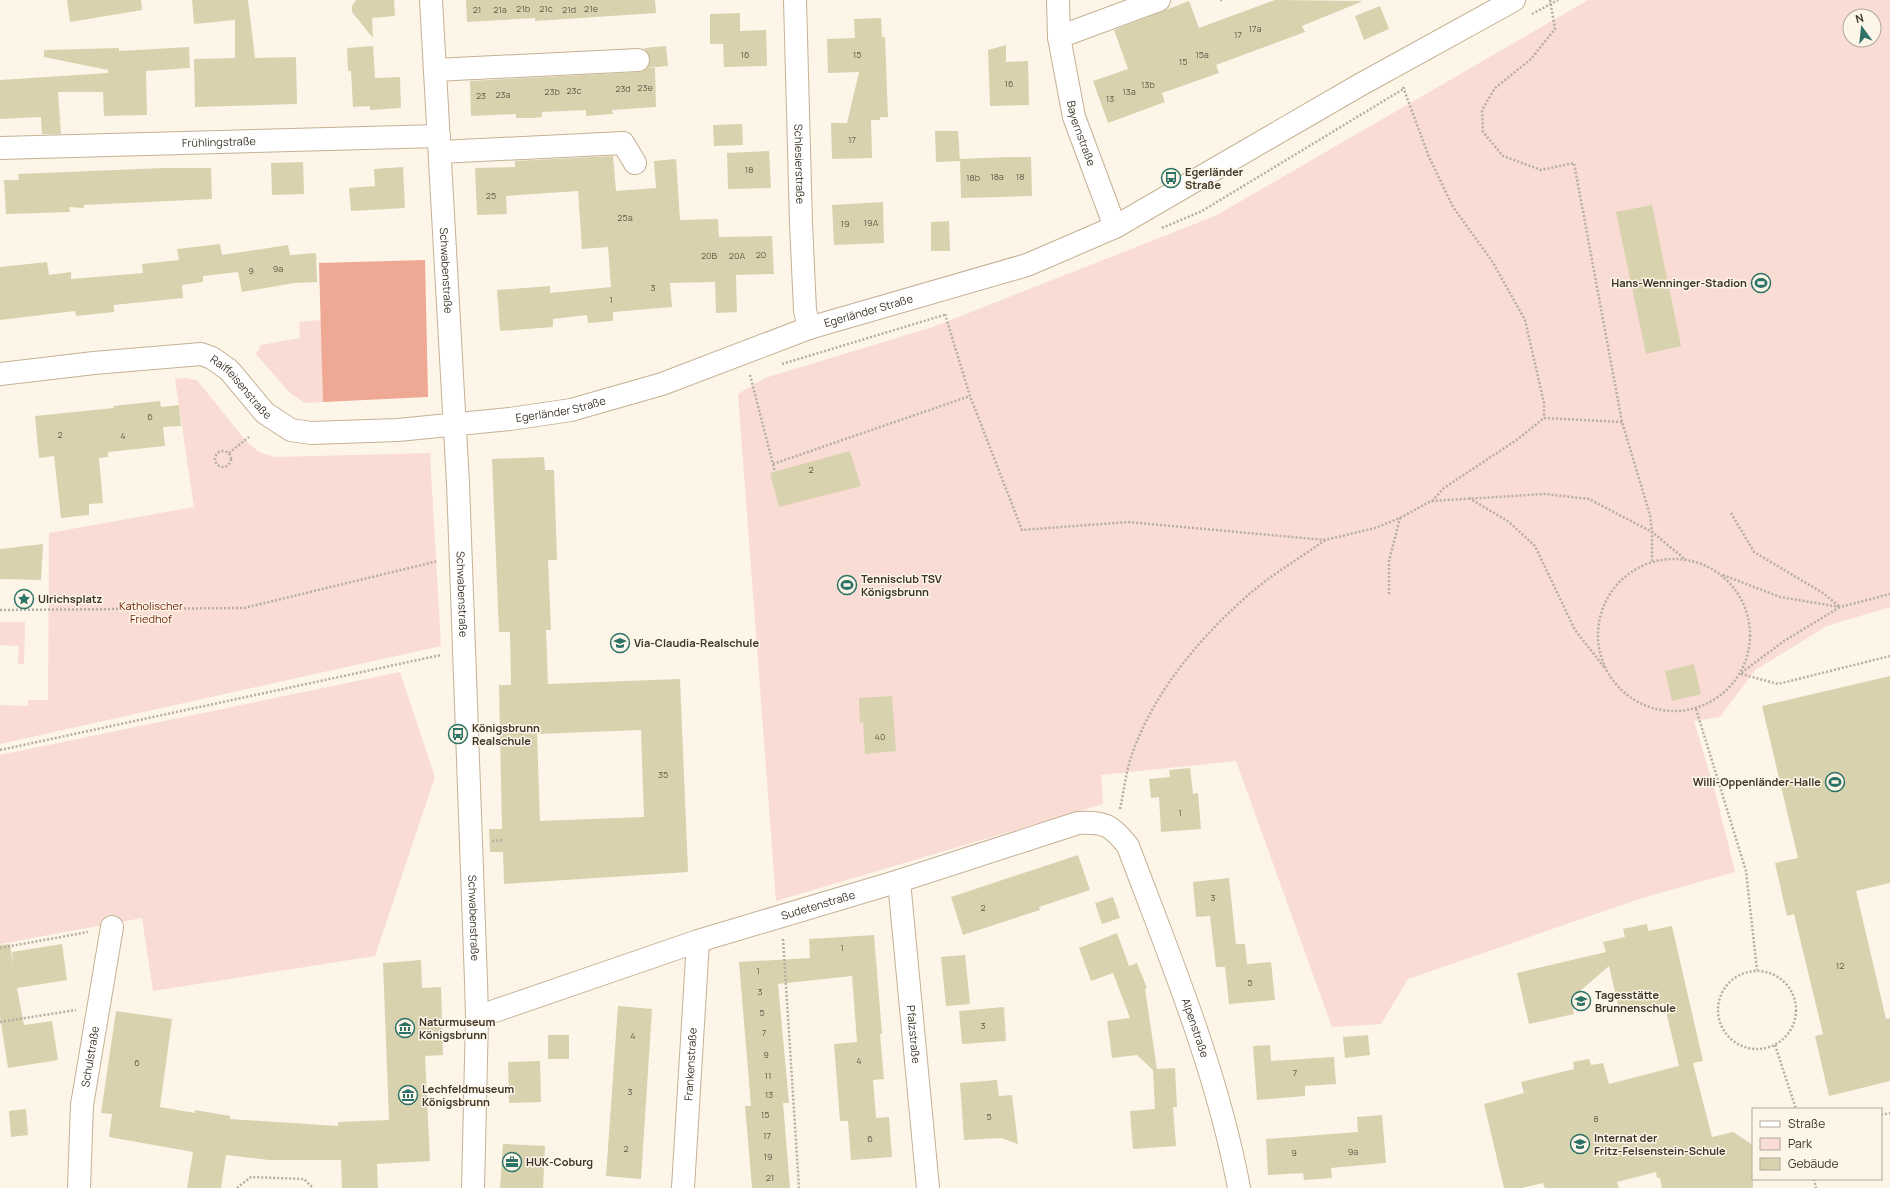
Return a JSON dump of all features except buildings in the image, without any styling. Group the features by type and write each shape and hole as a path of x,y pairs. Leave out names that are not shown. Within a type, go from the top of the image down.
{"street":[{"name":"Schwabenstraße","path":"431,0 454,425 464,650 477,1017 473,1188"},
{"name":"Schlesierstraße","path":"795,0 801,239 805,310 810,328"},
{"name":"Bayernstraße","path":"1058,0 1059,37 1074,117 1115,227"},
{"path":"1059,37 1159,0"},
{"name":"Egerländer Straße","path":"454,425 571,410 662,384 810,328 1028,265 1115,227 1358,86 1514,0"},
{"path":"435,70 638,60"},
{"name":"Frühlingstraße","path":"0,148 623,143 635,163"},
{"name":"Raiffeisenstraße","path":"0,374 102,362 201,354 212,358 229,370 265,414 291,430 312,433 358,432 454,425"},
{"name":"Sudetenstraße","path":"477,1017 698,941 899,881 1078,823 1097,822 1116,831 1128,846 1138,871"},
{"name":"Alpenstraße","path":"1138,871 1183,990 1228,1135 1239,1188"},
{"name":"Pfalzstraße","path":"899,881 928,1188"},
{"name":"Schulstraße","path":"79,1188 82,1105 112,928"},
{"name":"Frankenstraße","path":"683,1188 698,941"}],"path":[{"path":"1550,0 1555,29 1531,59 1495,88 1482,110 1483,132 1503,156 1541,170 1574,163 1622,422 1650,515 1652,532 1652,562"},
{"path":"1404,89 1429,157 1453,207 1492,261 1524,320 1544,404 1544,418"},
{"path":"945,314 970,396 1022,530 1128,522 1324,540 1375,528 1400,518 1432,501 1444,488 1518,439 1544,418 1622,422"},
{"path":"750,374 776,472"},
{"path":"773,464 970,396"},
{"path":"229,453 249,436"},
{"path":"220,451 229,453 231,460 229,465 224,467 219,466 215,460 216,455 220,451"},
{"path":"1432,501 1545,494 1588,499 1652,532 1686,560"},
{"path":"1469,498 1509,522 1534,546 1575,630 1616,686 1633,700 1653,709 1675,712 1696,709 1714,701 1724,693 1741,674 1784,641 1840,607 1890,594"},
{"path":"1731,513 1754,552 1823,593 1840,607"},
{"path":"1389,594 1389,562 1400,518"},
{"path":"1116,831 1128,767 1142,729 1158,701 1194,649 1246,596 1324,540"},
{"path":"1604,668 1598,642 1600,616 1610,592 1629,574 1652,562 1669,559 1686,560 1704,565 1721,574 1780,597 1840,607"},
{"path":"0,610 244,608 442,560"},
{"path":"1721,574 1737,590 1747,610 1751,631 1750,646 1741,674"},
{"path":"0,750 464,650"},
{"path":"1741,674 1778,684 1890,656"},
{"path":"1696,709 1746,871 1757,970"},
{"path":"489,841 503,840"},
{"path":"781,916 799,1188"},
{"path":"0,948 112,928"},
{"path":"1757,970 1770,972 1782,979 1791,988 1796,1001 1797,1014 1793,1027 1786,1038 1775,1045 1762,1049 1750,1048 1737,1044 1728,1036 1721,1025 1718,1013 1719,1000 1724,988 1733,979 1744,972 1757,970"},
{"path":"0,1022 98,1007"},
{"path":"1775,1045 1796,1108"},
{"path":"237,1188 251,1177 304,1179 313,1188"}],"green space":[{"path":"1588,0 1890,0 1890,607 1827,626 1755,670 1720,717 1694,721 1717,799 1735,872 1642,898 1408,979 1381,1024 1332,1027 1236,761 1101,775 1103,804 776,901 738,394 765,378 933,327 1215,216"},
{"path":"321,320 323,402 305,403 290,393 256,354 261,345 300,338 299,322"},
{"name":"Katholischer Friedhof","path":"185,378 197,380 246,441 259,452 275,457 430,453 441,646 0,744 0,705 28,706 28,700 48,700 49,533 194,507 175,379"},
{"path":"0,622 25,622 24,664 18,664 19,646 0,645"},
{"path":"400,672 435,777 375,956 153,991 142,918 0,944 0,755"}],"shaded area":[{"path":"425,260 428,397 323,402 319,263"}],"place":[{"name":"Egerländer Straße","path":"1171,178"},
{"name":"Hans-Wenninger-Stadion","path":"1761,283"},
{"name":"Tennisclub TSV Königsbrunn","path":"847,585"},
{"name":"Ulrichsplatz","path":"24,599"},
{"name":"Via-Claudia-Realschule","path":"620,643"},
{"name":"Königsbrunn Realschule","path":"458,734"},
{"name":"Willi-Oppenländer-Halle","path":"1835,782"},
{"name":"Tagesstätte Brunnenschule","path":"1581,1001"},
{"name":"Naturmuseum Königsbrunn","path":"405,1028"},
{"name":"Lechfeldmuseum Königsbrunn","path":"408,1095"},
{"name":"Internat der Fritz-Felsenstein-Schule","path":"1580,1144"},
{"name":"HUK-Coburg","path":"512,1162"}]}
